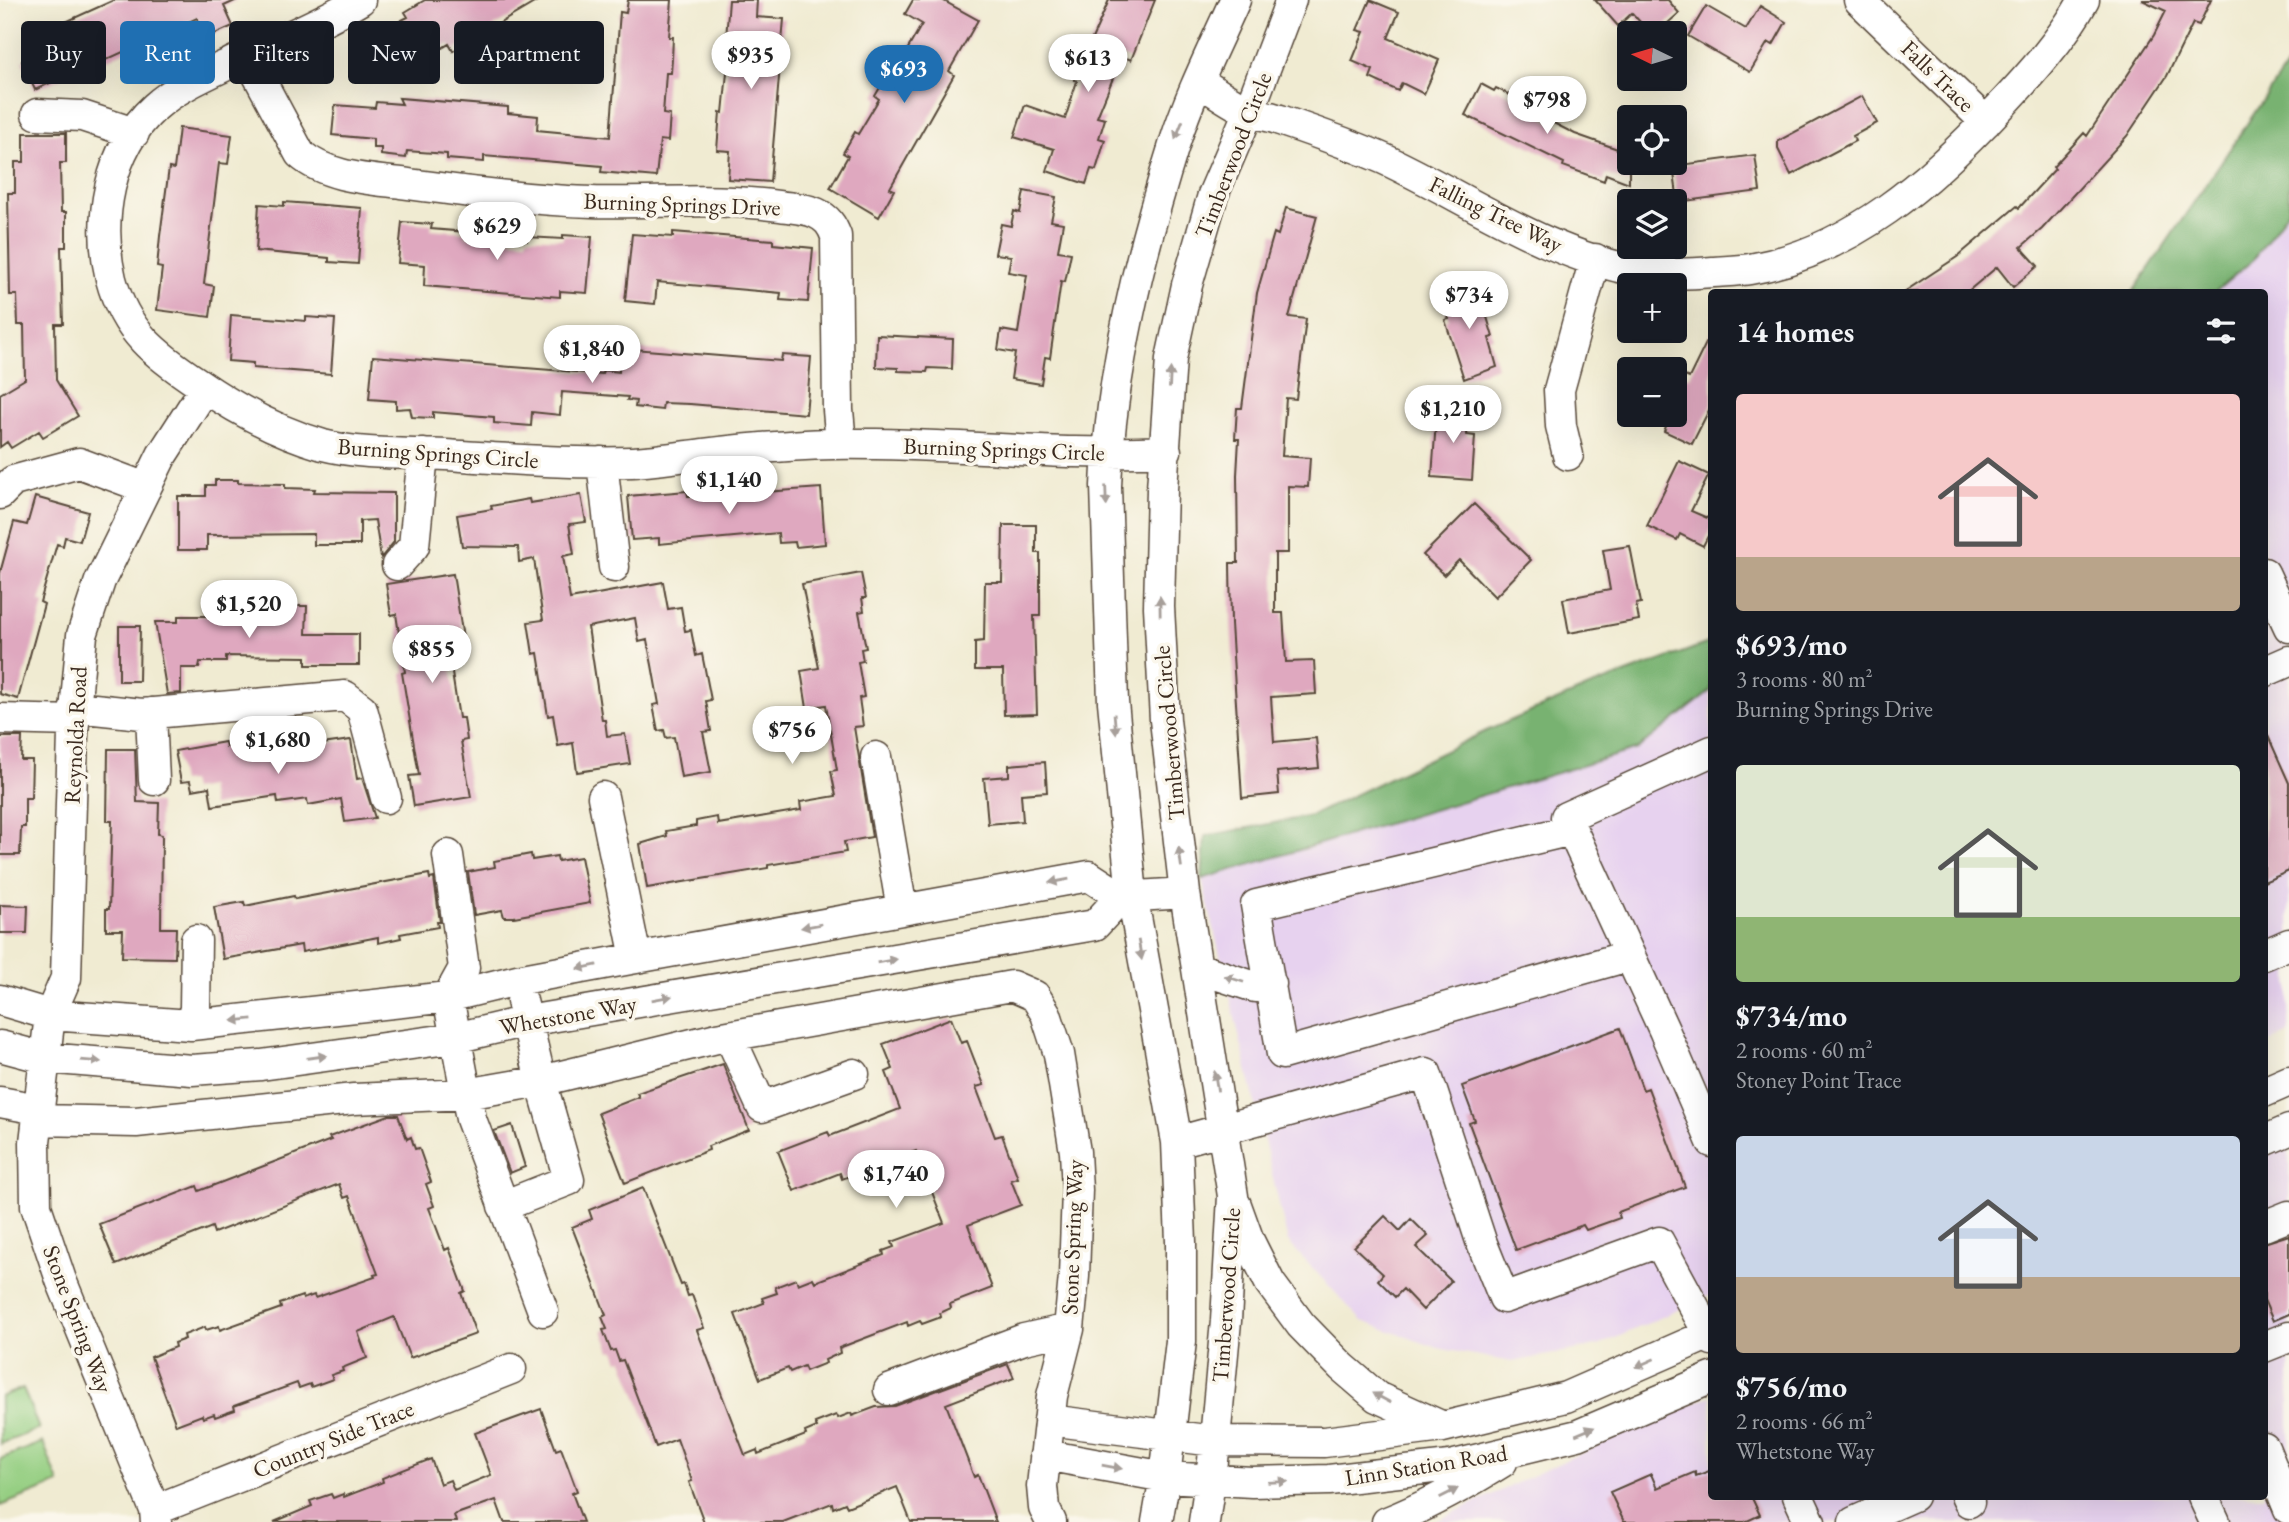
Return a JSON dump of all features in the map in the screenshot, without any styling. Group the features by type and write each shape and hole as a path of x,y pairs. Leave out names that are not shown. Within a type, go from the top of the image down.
{"street":[{"name":"Burning Springs Circle","path":"324,21 360,0"},
{"name":"Timberwood Circle","path":"1157,1522 1181,1341 1177,1142 1126,896 1113,702 1107,454 1126,324 1175,140 1235,0"},
{"name":"Timberwood Circle","path":"1210,1481 1226,1321 1233,1196 1185,893 1165,720 1159,607 1162,489 1171,359 1187,285 1213,195 1292,0"},
{"name":"Falls Trace","path":"1859,0 1986,122"},
{"name":"Falling Tree Way","path":"1199,81 1249,111 1277,118 1380,157 1552,245 1595,260 1639,271 1682,274 1750,269 1818,247 1880,214 1924,182 2031,75 2084,0"},
{"name":"Burning Springs Circle","path":"229,63 198,78 156,106 134,133 118,163 106,207 104,233 107,259 113,286 123,311 138,334 159,357 250,415 286,433 327,446 362,451 602,462 635,462 785,445 841,444 1107,454 1166,451"},
{"name":"Burning Springs Drive","path":"263,84 300,154 322,169 375,180 443,189 591,202 704,201 762,204 813,211 824,217 836,236 838,410 841,444"},
{"path":"37,114 82,116 134,133"},
{"path":"1568,455 1561,426 1559,390 1595,260"},
{"name":"Reynolda Road","path":"38,1115 50,1015 66,978 74,714 82,635 100,581 162,454 205,388"},
{"path":"397,565 414,546 423,454"},
{"path":"602,462 614,567"},
{"path":"0,494 13,481 79,463 146,488"},
{"path":"2268,582 2289,627"},
{"path":"2268,670 2289,661"},
{"path":"0,719 151,713 345,696 362,709 386,798"},
{"path":"151,713 154,780"},
{"path":"1708,753 1566,817 1708,1133"},
{"path":"876,757 902,910"},
{"path":"604,797 636,958"},
{"path":"1572,830 1256,905 1282,1054 1628,956"},
{"path":"448,855 464,968 448,997 471,1119 543,1311"},
{"name":"Whetstone Way","path":"0,1000 50,1015 191,1025 448,997 517,980 1089,876 1126,896 1096,925 527,1021 455,1038 261,1065 192,1070 45,1058 0,1045"},
{"path":"1126,896 1185,893"},
{"path":"191,1025 195,1008 196,940"},
{"path":"2268,953 2289,944"},
{"path":"1197,968 1255,986 1270,984"},
{"path":"503,1206 569,1180 541,1082 517,980"},
{"name":"Stone Spring Way","path":"0,1102 38,1115 136,1122 354,1099 466,1094 541,1082 717,1038 1012,986 1035,996 1046,1014 1059,1054 1073,1139 1077,1190 1069,1329 1052,1396 1045,1455 1042,1497 1051,1522"},
{"path":"730,1037 762,1107 854,1074"},
{"path":"1177,1142 1426,1073 1481,1241 1504,1298 1659,1242 1708,1332"},
{"path":"2268,1090 2289,1081"},
{"name":"Stone Spring Way","path":"38,1115 35,1142 36,1206 61,1280 155,1516"},
{"path":"2268,1138 2289,1130"},
{"path":"1233,1196 1270,1283 1301,1325 1342,1367 1377,1397 1443,1427"},
{"path":"2268,1224 2289,1216"},
{"path":"889,1390 1024,1339 1069,1329"},
{"name":"Linn Station Road","path":"1214,1441 1324,1442 1443,1427 1566,1397 1708,1337"},
{"path":"2268,1345 2289,1337"},
{"name":"Country Side Trace","path":"155,1516 511,1369"},
{"name":"Linn Station Road","path":"1210,1481 1329,1480 1450,1466 1578,1435 1708,1380"},
{"path":"1049,1420 1214,1441"},
{"path":"1387,1522 1461,1488 1520,1450"},
{"path":"1045,1455 1165,1477 1210,1481 1204,1522"},
{"path":"2268,1458 2289,1509"},
{"path":"1800,1500 1810,1522"},
{"path":"1853,1522 1904,1500"},
{"path":"2205,1500 2215,1522"}],"shaded area":[{"path":"2289,209 2289,1033 2268,1043 2268,289 2219,289 2254,259"},
{"path":"1708,693 1708,1296 1600,1345 1512,1362 1438,1348 1362,1321 1288,1242 1202,879 1637,749"},
{"path":"2289,1145 2289,1522 1434,1522 1708,1397 1708,1500 2268,1500 2268,1155"}],"green space":[{"path":"2289,62 2289,209 2254,259 2219,289 2135,289"},
{"path":"1708,643 1708,693 1637,749 1202,879 1205,836 1311,816 1486,731 1589,687"},
{"path":"23,1388 39,1429 0,1444 0,1397"},
{"path":"43,1442 59,1483 0,1506 0,1459"}],"building":[{"path":"114,0 237,0 224,6 231,21 229,28 215,34 215,21 198,21 197,18 190,21 120,21 120,53 106,60 106,21 68,21"},
{"path":"425,0 539,0 504,21 454,21 453,51 449,44 440,49 440,21 400,21 408,17 405,12"},
{"path":"628,0 672,0 669,37 673,37 671,73 666,73 663,114 670,115 668,141 660,140 656,177 601,172 602,166 484,156 484,162 447,159 447,154 407,151 406,158 381,155 381,148 373,148 373,139 332,135 335,105 375,108 376,102 402,104 399,98 508,107 508,113 538,116 537,130 610,137 620,12 626,13"},
{"path":"729,0 757,0 756,17 784,19 770,182 728,179 730,151 717,150 729,52 725,51"},
{"path":"913,0 942,0 978,20 949,71 954,75 890,188 894,190 879,217 830,188 848,156 843,153 879,99 875,96 894,64 898,66 922,24 905,14"},
{"path":"1109,0 1155,0 1131,60 1122,56 1097,117 1105,119 1099,138 1105,140 1096,170 1091,169 1086,184 1047,171 1054,149 1014,137 1025,105 1065,119 1077,81 1074,80"},
{"path":"1370,0 1399,12 1388,38 1439,60 1424,94 1402,83 1398,91 1370,78 1373,70 1352,61 1364,32 1357,30"},
{"path":"1595,0 1668,0 1679,13 1670,21 1639,21 1632,13 1623,21 1617,21 1617,25"},
{"path":"2142,0 2211,0 2199,25 2193,23 2167,76 2127,136 2042,229 2021,247 2038,266 2013,287 1997,267 1971,289 1909,289 1957,257 2017,206 2019,208 2084,133 2087,136 2154,35 2166,11"},
{"path":"1706,6 1746,29 1760,6 1786,22 1773,45 1768,42 1750,72 1688,36"},
{"path":"32,84 48,84 35,90"},
{"path":"1481,84 1494,91 1496,88 1528,104 1526,109 1575,134 1617,149 1617,175 1629,175 1629,183 1606,174 1604,181 1563,166 1564,163 1465,115"},
{"path":"1862,96 1877,123 1853,136 1855,141 1791,175 1778,149 1778,141"},
{"path":"179,128 232,135 228,164 219,163 204,284 214,286 210,317 157,310 162,268 157,267 160,236 169,168 174,169"},
{"path":"24,133 66,133 66,163 60,163 61,212 66,212 66,247 61,247 63,324 55,324 56,380 78,416 43,437 39,431 11,448 7,442 0,447 0,394 25,379 24,325 18,325 17,295 10,295 8,193 15,193 15,162 24,162"},
{"path":"1755,155 1760,191 1687,201 1687,189 1676,189 1674,175 1687,175 1687,164"},
{"path":"1024,191 1056,197 1051,221 1063,223 1058,251 1071,253 1065,282 1061,281 1050,358 1045,357 1041,384 1011,379 1015,353 998,350 1001,330 1018,333 1027,275 1008,272 1011,256 995,254 1001,224 1011,226 1014,211 1020,213"},
{"path":"284,202 362,208 358,264 329,262 329,258 256,251 259,204 284,206"},
{"path":"1286,208 1317,216 1289,317 1306,319 1296,399 1286,398 1282,456 1310,458 1308,487 1288,486 1288,553 1275,553 1275,613 1283,613 1286,662 1314,661 1316,694 1271,697 1274,742 1316,738 1319,768 1277,772 1279,794 1242,798 1231,624 1230,563 1238,563 1239,439 1235,439 1237,408 1242,408 1257,293 1274,233 1278,235"},
{"path":"402,222 432,224 431,229 466,232 465,236 527,241 527,237 592,237 587,293 560,291 560,297 424,286 425,265 398,263"},
{"path":"673,232 773,240 773,244 813,248 808,302 780,300 781,293 657,282 655,304 625,301 632,234 673,237"},
{"path":"1470,282 1478,309 1484,307 1493,337 1489,338 1497,367 1464,379 1445,320 1449,319 1441,292"},
{"path":"231,315 306,321 306,317 335,319 331,374 253,368 253,363 228,361"},
{"path":"877,335 953,339 952,369 928,368 927,372 876,367"},
{"path":"1708,339 1708,412 1692,444 1664,431 1666,427 1687,427 1687,377 1689,378"},
{"path":"621,348 781,361 782,355 811,357 806,414 663,403 662,410 635,407 636,401 627,400 628,397 562,392 560,415 532,412 531,426 494,423 494,417 433,412 433,418 412,417 410,408 396,409 396,401 369,399 373,356 602,374 603,370 619,372"},
{"path":"1437,407 1469,409 1467,435 1475,436 1472,480 1432,477"},
{"path":"1679,461 1708,475 1691,511 1708,518 1708,536 1703,546 1680,534 1677,540 1647,526"},
{"path":"215,480 285,484 285,488 315,489 314,492 394,493 394,542 381,558 375,520 360,521 360,545 314,545 314,534 207,535 207,550 178,550 178,496 206,496 206,485 215,485"},
{"path":"821,488 825,544 796,547 795,542 779,543 778,533 659,544 659,538 632,540 628,496 687,491 688,496 706,496"},
{"path":"581,495 586,522 569,524 574,554 563,556 570,599 663,582 668,609 681,607 685,631 691,630 696,656 702,654 711,700 706,701 711,731 703,732 711,772 681,777 674,737 666,738 664,730 658,731 653,705 659,704 647,640 639,642 635,618 588,627 602,720 605,720 607,736 625,734 630,764 577,772 573,743 558,746 553,715 548,716 538,653 533,654 528,622 543,620 534,559 519,562 518,547 462,546 457,515 529,499 530,503"},
{"path":"35,497 88,512 80,541 65,537 63,546 57,544 40,602 44,604 18,699 0,694 0,573 14,522 27,525"},
{"path":"1474,504 1531,560 1495,597 1459,560 1444,575 1423,555"},
{"path":"1003,525 1036,525 1036,553 1040,553 1040,616 1034,616 1037,714 1004,715 1003,670 975,670 975,642 984,641 985,582 1002,582"},
{"path":"1630,546 1641,603 1636,604 1639,620 1569,633 1563,599 1610,590 1603,550"},
{"path":"861,573 866,598 862,598 864,611 859,612 866,648 861,649 863,661 858,662 864,697 859,698 863,726 854,727 872,837 844,842 846,852 647,888 640,844 667,836 666,831 696,826 696,821 717,817 718,824 801,810 800,802 836,796 831,771 837,770 826,705 807,708 801,671 819,668 802,584"},
{"path":"453,574 463,638 447,641 459,718 464,718 467,740 461,741 471,797 414,806 409,776 419,775 402,673 405,672 396,614 391,615 386,584"},
{"path":"253,602 277,602 277,606 307,606 306,634 359,634 359,665 306,665 306,657 226,656 226,662 200,662 199,668 181,668 181,693 167,694 155,622 178,622 178,616 225,616 225,611 253,611"},
{"path":"119,626 140,626 139,681 119,681"},
{"path":"2268,736 2289,783 2289,871 2268,880"},
{"path":"0,737 22,737 21,760 32,760 31,798 25,798 25,827 21,827 20,855 0,855"},
{"path":"351,740 357,779 362,778 375,818 345,822 341,799 308,805 307,799 278,803 277,796 212,806 209,787 192,790 190,781 181,782 175,751 225,742 226,747 240,745 240,751 251,750 252,754"},
{"path":"108,749 135,749 137,802 159,803 158,834 162,835 161,928 176,928 175,958 122,957 123,930 106,930 112,821 107,821"},
{"path":"1045,762 1047,792 1021,794 1023,821 988,824 984,778 1009,776 1009,765"},
{"path":"531,854 532,860 557,856 558,861 581,857 590,903 514,917 504,917 502,910 474,915 468,872 495,867 494,861"},
{"path":"429,874 430,879 434,878 440,922 437,922 438,927 400,934 401,938 378,943 378,937 302,952 301,945 223,959 214,907 244,902 245,906 294,896 295,899"},
{"path":"0,905 28,906 27,933 0,933"},
{"path":"951,1018 961,1043 967,1041 984,1085 976,1087 995,1137 1002,1135 1018,1178 1011,1180 1021,1205 968,1225 992,1288 950,1304 951,1308 940,1313 941,1317 922,1324 920,1321 908,1326 907,1322 839,1348 840,1353 825,1360 826,1363 806,1371 804,1366 790,1372 788,1368 760,1379 735,1314 764,1303 762,1298 777,1293 775,1287 796,1279 798,1284 813,1278 815,1282 884,1255 883,1251 894,1247 892,1242 944,1223 916,1151 842,1179 840,1173 794,1191 778,1151 828,1132 830,1136 900,1109 886,1072 893,1069 883,1044"},
{"path":"1620,1028 1643,1090 1648,1088 1685,1187 1618,1212 1620,1218 1586,1230 1583,1225 1516,1250 1469,1123 1475,1121 1462,1086"},
{"path":"723,1064 749,1130 708,1146 709,1150 625,1183 598,1113 639,1097 637,1093"},
{"path":"389,1115 398,1115 407,1139 411,1137 415,1149 419,1148 431,1182 426,1184 434,1206 429,1208 445,1250 449,1248 465,1291 461,1293 476,1334 410,1358 394,1317 358,1332 367,1358 342,1368 343,1371 331,1375 333,1379 311,1387 310,1384 299,1388 297,1383 234,1406 235,1410 215,1417 214,1414 203,1418 202,1415 176,1425 151,1357 175,1347 174,1343 185,1339 184,1335 205,1327 206,1330 219,1326 220,1330 281,1308 280,1304 302,1296 303,1299 314,1295 315,1298 378,1274 349,1196 344,1198 339,1184 214,1233 212,1227 116,1265 99,1224 197,1186 199,1191"},
{"path":"512,1125 525,1167 510,1173 494,1131"},
{"path":"643,1188 681,1285 684,1284 688,1296 692,1295 704,1328 697,1330 745,1455 757,1450 758,1454 806,1435 805,1432 817,1427 815,1423 836,1415 838,1418 851,1413 852,1416 876,1407 895,1406 1008,1364 1014,1378 946,1404 974,1477 978,1475 996,1522 911,1522 897,1487 847,1507 845,1503 833,1508 832,1503 783,1522 704,1522 677,1439 656,1447 623,1360 619,1361 615,1350 611,1351 603,1330 607,1329 602,1317 606,1315 572,1227 592,1219 589,1210"},
{"path":"1385,1216 1400,1231 1411,1219 1428,1236 1416,1247 1451,1281 1423,1310 1403,1289 1395,1297 1378,1280 1383,1274 1354,1247"},
{"path":"2289,1235 2289,1314 2273,1321 2268,1309 2268,1242"},
{"path":"541,1409 556,1450 561,1448 577,1491 572,1493 583,1522 504,1522 496,1500 454,1515 456,1522 274,1522 312,1506 310,1501 331,1494 333,1498 343,1494 344,1497 383,1482 382,1478 431,1459 440,1484 450,1480 454,1490 491,1475 475,1433"},
{"path":"1695,1472 1696,1476 1708,1472 1708,1500 1753,1500 1760,1515 1745,1522 1624,1522 1610,1492 1651,1474 1657,1488"}]}
